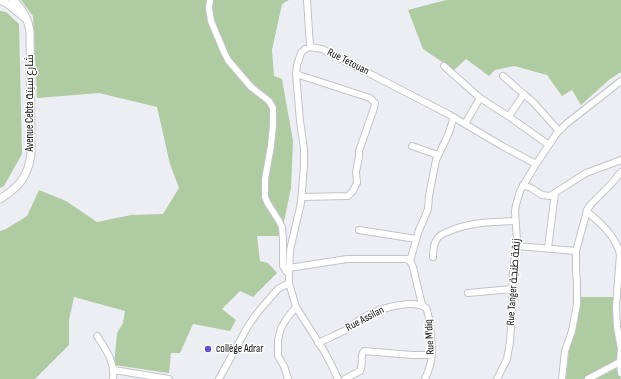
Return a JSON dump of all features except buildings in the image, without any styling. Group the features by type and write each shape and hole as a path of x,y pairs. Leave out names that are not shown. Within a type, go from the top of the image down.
{"street":[{"path":"0,0 8,4 27,19"},
{"name":"Avenue Cebta شارع سبتة","path":"0,199 21,182 30,161 30,36 27,19 21,7 13,0"},
{"path":"211,0 209,14 228,60 251,87 269,101 273,108 273,125 265,179 265,196 270,208 280,221 282,228 284,269 289,271 347,259 404,259 410,261"},
{"path":"307,0 310,47 301,53 298,60 296,74 305,157 302,197 290,250 289,271 290,283 296,307 331,364 338,379"},
{"name":"Rue Tetouan","path":"310,47 329,53 454,117 536,164"},
{"path":"444,66 472,92 509,116 548,145"},
{"path":"296,74 370,98 375,103 359,151 356,172 357,183 353,191 348,196 302,197"},
{"path":"503,76 534,103 559,131"},
{"name":"Rue Tanger زنقة طنجة","path":"497,379 507,359 510,342 512,269 517,246 515,221 516,205 520,191 548,145 559,131 621,81"},
{"path":"509,116 524,94"},
{"path":"465,124 480,98"},
{"path":"422,305 413,267 410,261 419,230 428,209 429,196 438,155 448,135 454,117"},
{"path":"412,146 438,155"},
{"path":"523,184 542,195 550,196 586,173 621,160"},
{"path":"562,379 565,352 572,332 577,304 576,251 587,212 591,204 621,172"},
{"path":"548,248 555,193"},
{"path":"587,212 600,223 613,238 619,248 620,254 616,307 621,349 621,373"},
{"path":"433,257 436,239 452,230 473,223 515,221"},
{"path":"359,230 416,239"},
{"path":"517,246 576,251"},
{"path":"219,379 255,316 267,300 278,289 290,283"},
{"path":"468,293 512,289"},
{"name":"Rue M'diq","path":"415,304 422,305 426,308 428,313 432,355 430,368 425,379"},
{"name":"Rue Assilan","path":"318,343 345,330 364,317 388,307 415,304"},
{"path":"288,379 284,366 278,356 278,340 281,328 296,307"},
{"path":"97,336 108,354 114,370 113,379"},
{"path":"345,379 361,370 362,353 364,351 432,355"},
{"path":"588,379 620,362"},
{"path":"114,370 169,379"}],"green space":[{"path":"21,0 289,0 282,4 272,50 274,76 282,79 293,141 291,188 281,236 257,236 260,261 268,263 277,273 253,297 240,291 222,309 236,320 230,331 193,324 180,353 171,353 169,373 114,365 117,333 123,323 125,311 74,297 69,320 69,345 35,379 0,379 0,231 27,216 39,190 66,201 97,222 131,215 163,214 179,188 170,164 157,107 99,93 37,98 33,16"},
{"path":"446,0 621,0 621,72 610,79 581,105 572,90 562,96 547,75 514,66 495,70 489,76 466,59 454,70 423,49 408,10"},
{"path":"0,11 6,12 19,24 22,154 4,186 0,188"},
{"path":"579,297 614,297 621,379 566,379 569,350 576,320"}],"place":[{"name":"collège Adrar","path":"208,349"}]}
